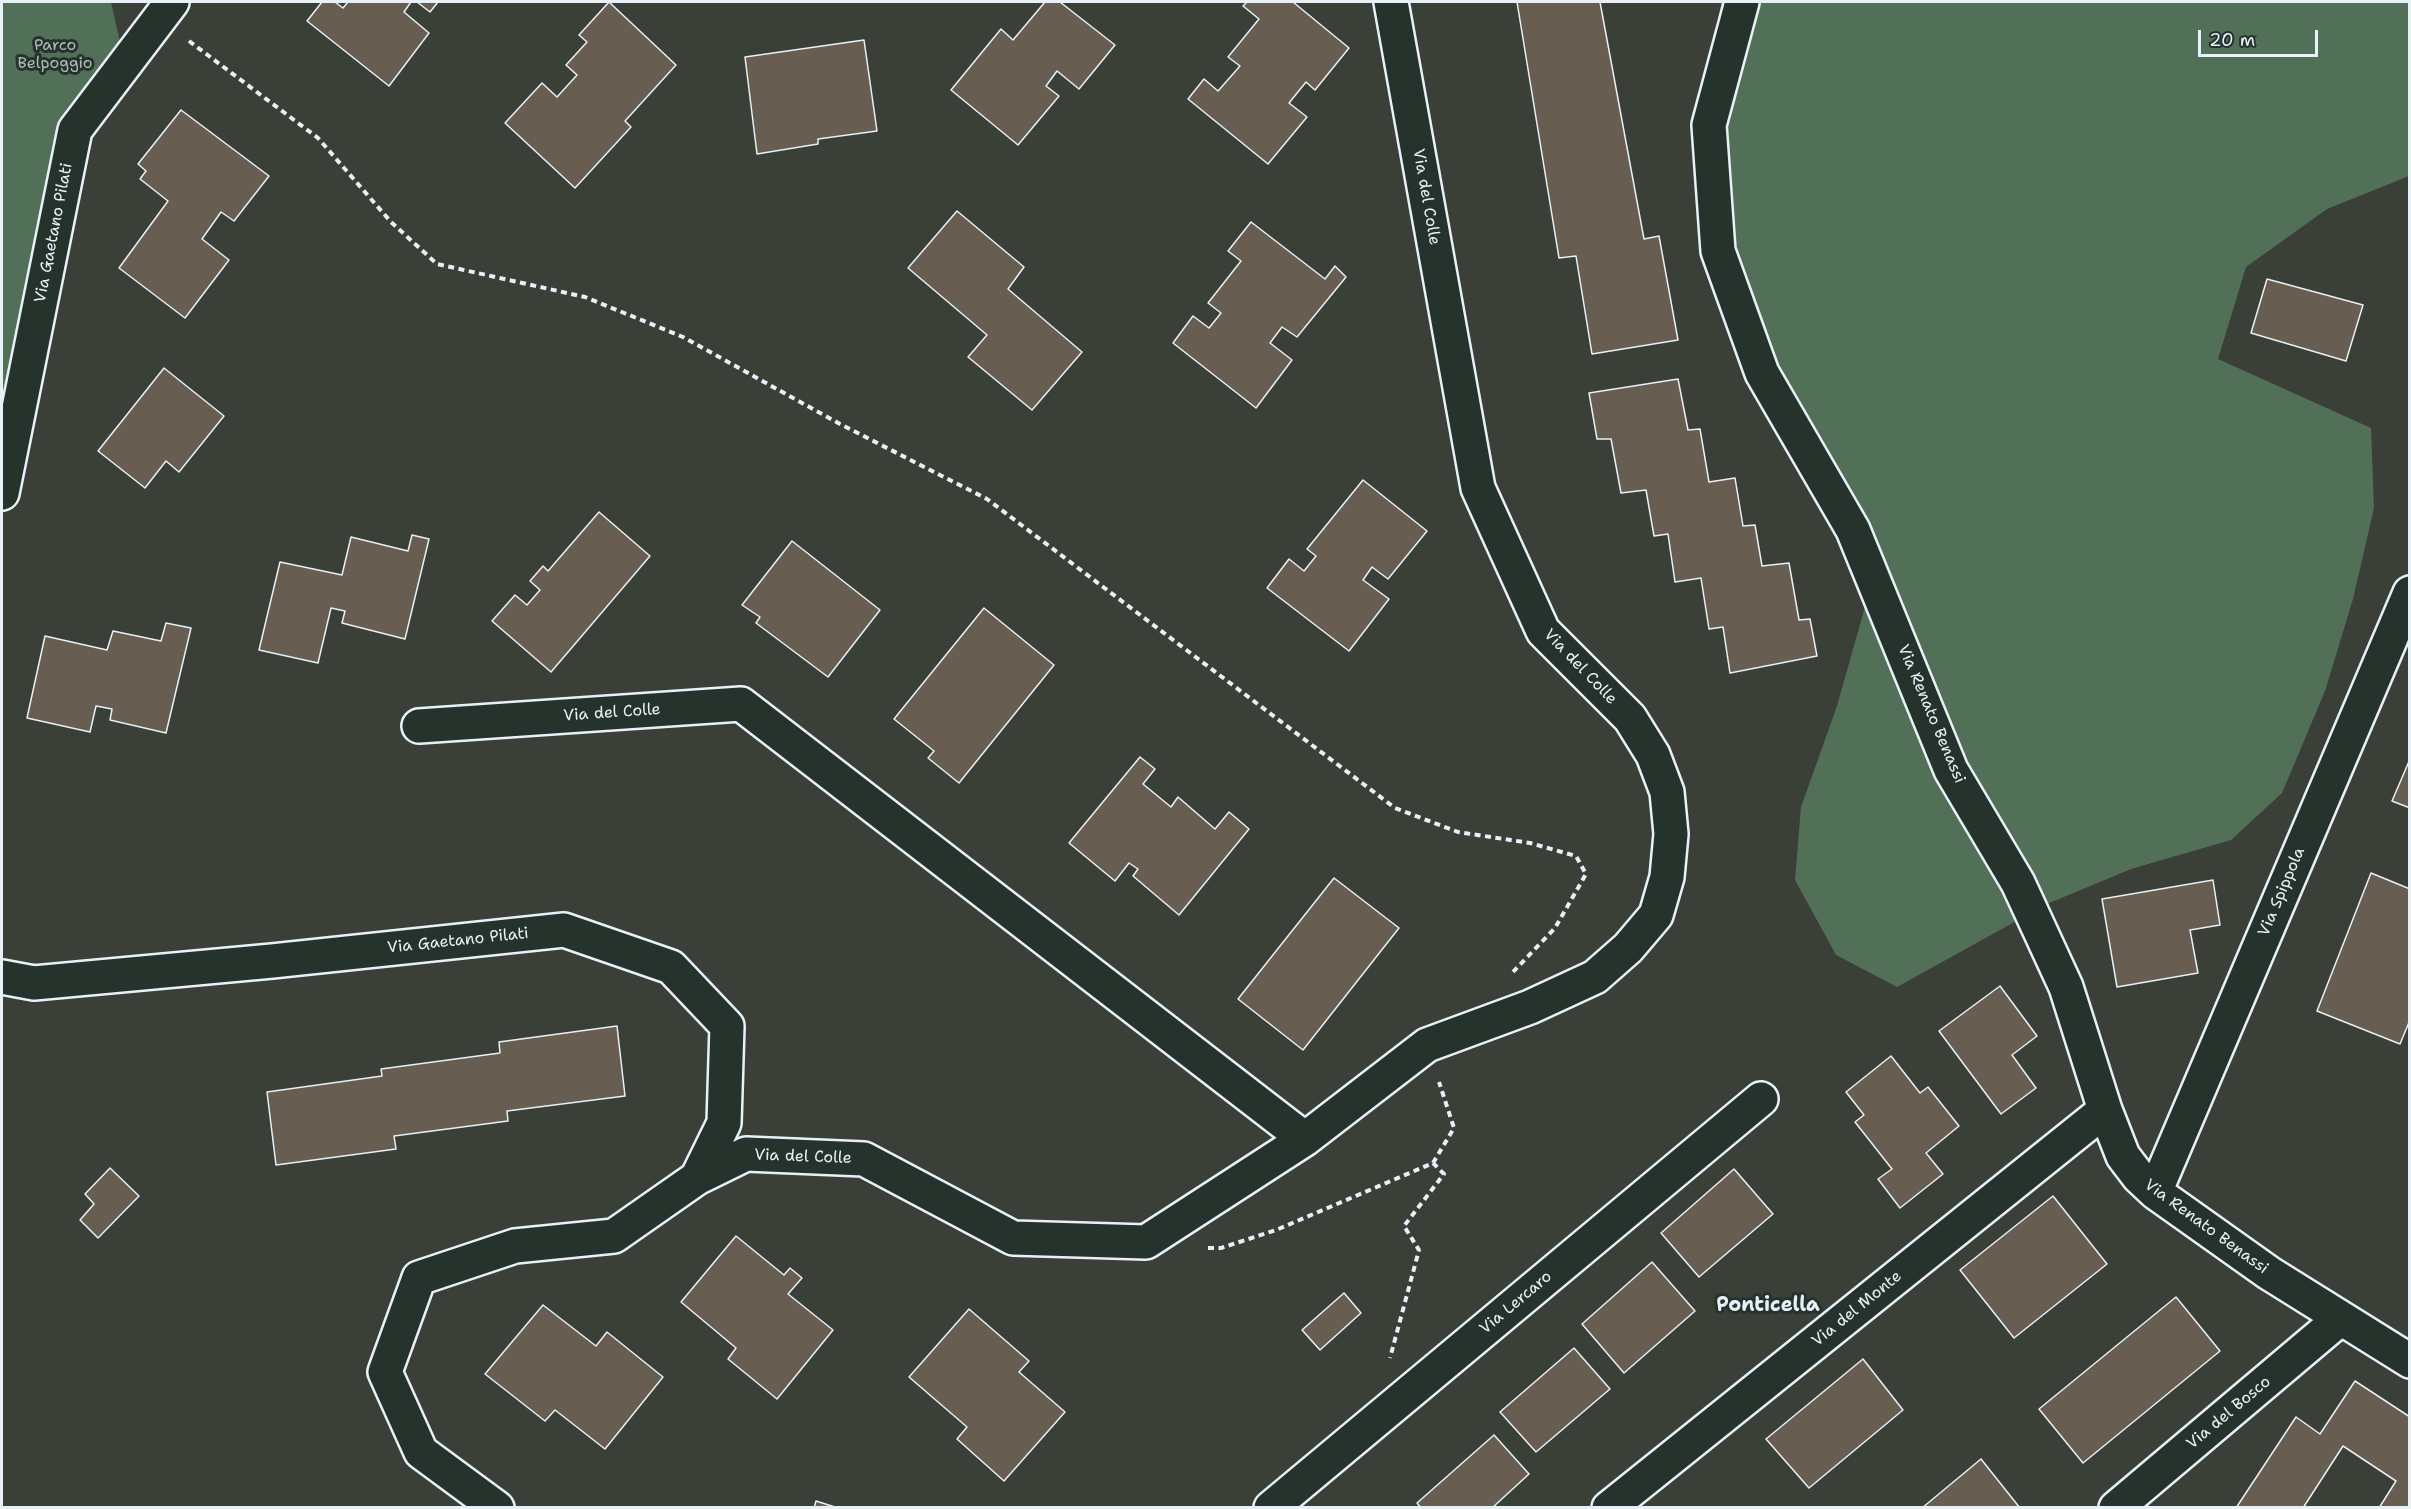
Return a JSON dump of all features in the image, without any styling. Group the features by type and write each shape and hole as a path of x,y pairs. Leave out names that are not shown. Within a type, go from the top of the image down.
{"street":[{"name":"Via del Colle","path":"497,1508 421,1452 385,1372 419,1278 515,1246 614,1236 697,1178 746,1154 864,1160 1013,1238 1146,1242 1305,1138 1427,1045 1495,1020 1595,977 1628,948 1656,915 1667,877 1671,834 1667,792 1653,755 1630,718 1543,631 1478,488 1391,2"},
{"name":"Via Renato Benassi","path":"1742,2 1709,125 1718,251 1762,373 1853,530 1951,770 2018,883 2066,987 2105,1110 2123,1156 2139,1177 2155,1192 2269,1273 2409,1361"},
{"name":"Via Gaetano Pilati","path":"2,493 75,130 157,7"},
{"name":"Via Spippola","path":"2155,1192 2409,593"},
{"name":"Via del Colle","path":"419,726 741,704 1305,1138"},
{"name":"Via Gaetano Pilati","path":"2,977 34,983 564,930 671,967 727,1026 724,1123 697,1178"},
{"name":"Via Lercaro","path":"1271,1508 1761,1099"},
{"name":"Via del Monte","path":"1609,1508 2105,1110"},
{"name":"Via del Bosco","path":"2116,1508 2341,1318"}],"path":[{"path":"157,7 318,138 391,222 437,264 585,297 683,337 840,424 987,499 1395,808 1458,832 1530,843 1576,856 1586,874 1555,928 1508,977 1495,1020"},
{"path":"1199,1249 1221,1248 1276,1230 1433,1163 1454,1128 1427,1045"},
{"path":"1383,1365 1391,1357 1419,1250 1404,1226 1444,1174 1433,1163"}],"green space":[{"name":"Parco Belpoggio","path":"2,2 111,2 120,42 77,145 14,402 2,401"},
{"path":"1721,2 2409,2 2409,176 2327,209 2246,267 2218,359 2371,428 2374,508 2353,599 2325,691 2282,793 2231,840 2131,869 2047,904 1897,987 1836,955 1795,880 1801,807 1837,706 1870,589 1754,379 1712,111"}],"building":[{"path":"322,2 335,2 343,8 348,2 411,2 404,12 429,33 389,86 307,21"},
{"path":"417,2 438,2 430,12"},
{"path":"609,2 676,65 625,121 631,127 575,188 505,123 542,83 557,97 577,75 566,65 587,42 579,35"},
{"path":"1045,2 1060,2 1115,45 1079,89 1057,71 1046,86 1059,96 1018,145 951,90 1001,29 1013,40"},
{"path":"1247,2 1293,2 1349,48 1315,90 1306,82 1289,103 1307,117 1268,164 1188,99 1204,79 1218,91 1240,66 1228,57 1259,19 1243,6"},
{"path":"1517,2 1600,2 1644,239 1659,236 1678,340 1592,354 1576,256 1559,258"},
{"path":"864,40 877,131 818,139 818,144 757,154 745,57"},
{"path":"181,110 269,176 234,221 221,212 202,239 229,260 185,318 119,268 168,201 140,179 146,171 138,164"},
{"path":"957,211 1024,267 1008,289 1082,352 1032,410 968,357 987,335 908,268"},
{"path":"1251,222 1325,279 1335,266 1346,277 1297,337 1282,327 1270,343 1292,360 1256,408 1173,343 1193,316 1209,328 1221,313 1208,303 1241,261 1228,251"},
{"path":"2267,279 2363,305 2346,361 2251,333"},
{"path":"164,368 224,416 179,472 166,461 145,488 98,451"},
{"path":"1678,379 1688,430 1700,429 1709,482 1735,478 1743,526 1755,525 1762,566 1789,563 1799,620 1810,619 1817,656 1730,673 1723,627 1709,629 1701,578 1675,582 1668,534 1654,536 1646,490 1621,493 1611,439 1597,439 1589,393"},
{"path":"1363,480 1427,531 1388,579 1372,567 1363,580 1389,599 1349,651 1267,588 1289,559 1304,571 1316,556 1307,549"},
{"path":"599,512 650,556 551,672 492,621 515,595 527,605 540,590 530,581 543,566 548,571"},
{"path":"412,535 429,539 405,639 342,623 345,611 331,608 318,663 259,650 280,562 342,575 351,537 408,551"},
{"path":"792,541 880,610 828,677 756,623 760,617 742,605"},
{"path":"984,608 1054,665 959,783 928,758 934,751 894,719"},
{"path":"166,623 191,628 166,733 110,720 112,709 96,706 90,732 27,718 45,636 107,650 113,631 161,641"},
{"path":"1140,757 1155,769 1143,784 1171,807 1178,797 1215,829 1229,812 1249,829 1179,915 1133,876 1138,869 1129,863 1115,881 1069,843"},
{"path":"2410,759 2410,808 2392,801"},
{"path":"2371,873 2410,889 2410,1020 2400,1044 2317,1011"},
{"path":"1334,878 1399,928 1303,1050 1238,999"},
{"path":"2213,880 2220,925 2190,930 2198,973 2117,987 2102,899"},
{"path":"2000,986 2037,1036 2012,1055 2036,1088 2001,1114 1939,1031"},
{"path":"617,1026 625,1096 507,1111 508,1121 394,1136 396,1149 276,1165 267,1092 382,1076 381,1069 500,1053 499,1042"},
{"path":"1891,1056 1920,1093 1928,1087 1959,1126 1926,1153 1943,1174 1900,1208 1878,1179 1892,1169 1855,1122 1864,1115 1846,1092"},
{"path":"110,1168 139,1196 98,1238 80,1220 94,1204 85,1194"},
{"path":"1734,1169 1773,1214 1699,1277 1661,1233"},
{"path":"2053,1196 2107,1264 2014,1338 1960,1270"},
{"path":"736,1236 784,1275 790,1268 802,1278 788,1294 833,1330 777,1399 728,1359 736,1348 681,1302"},
{"path":"1652,1262 1695,1311 1624,1373 1582,1324"},
{"path":"1344,1293 1361,1313 1320,1350 1302,1330"},
{"path":"2176,1297 2220,1351 2083,1463 2039,1409"},
{"path":"543,1305 596,1346 607,1332 663,1377 605,1449 555,1410 545,1421 485,1374"},
{"path":"969,1309 1029,1361 1019,1372 1065,1412 1004,1481 957,1439 967,1427 909,1377"},
{"path":"1574,1348 1610,1389 1536,1452 1500,1412"},
{"path":"1863,1359 1903,1410 1809,1488 1766,1439"},
{"path":"2355,1381 2410,1417 2410,1508 2379,1508 2396,1481 2343,1446 2303,1508 2236,1508 2296,1417 2320,1434"},
{"path":"1494,1435 1529,1474 1492,1508 1421,1508 1417,1503"},
{"path":"1981,1459 2020,1508 1922,1508"},
{"path":"816,1501 838,1508 814,1508"}],"district":[{"name":"Ponticella","path":"1768,1306"}]}
